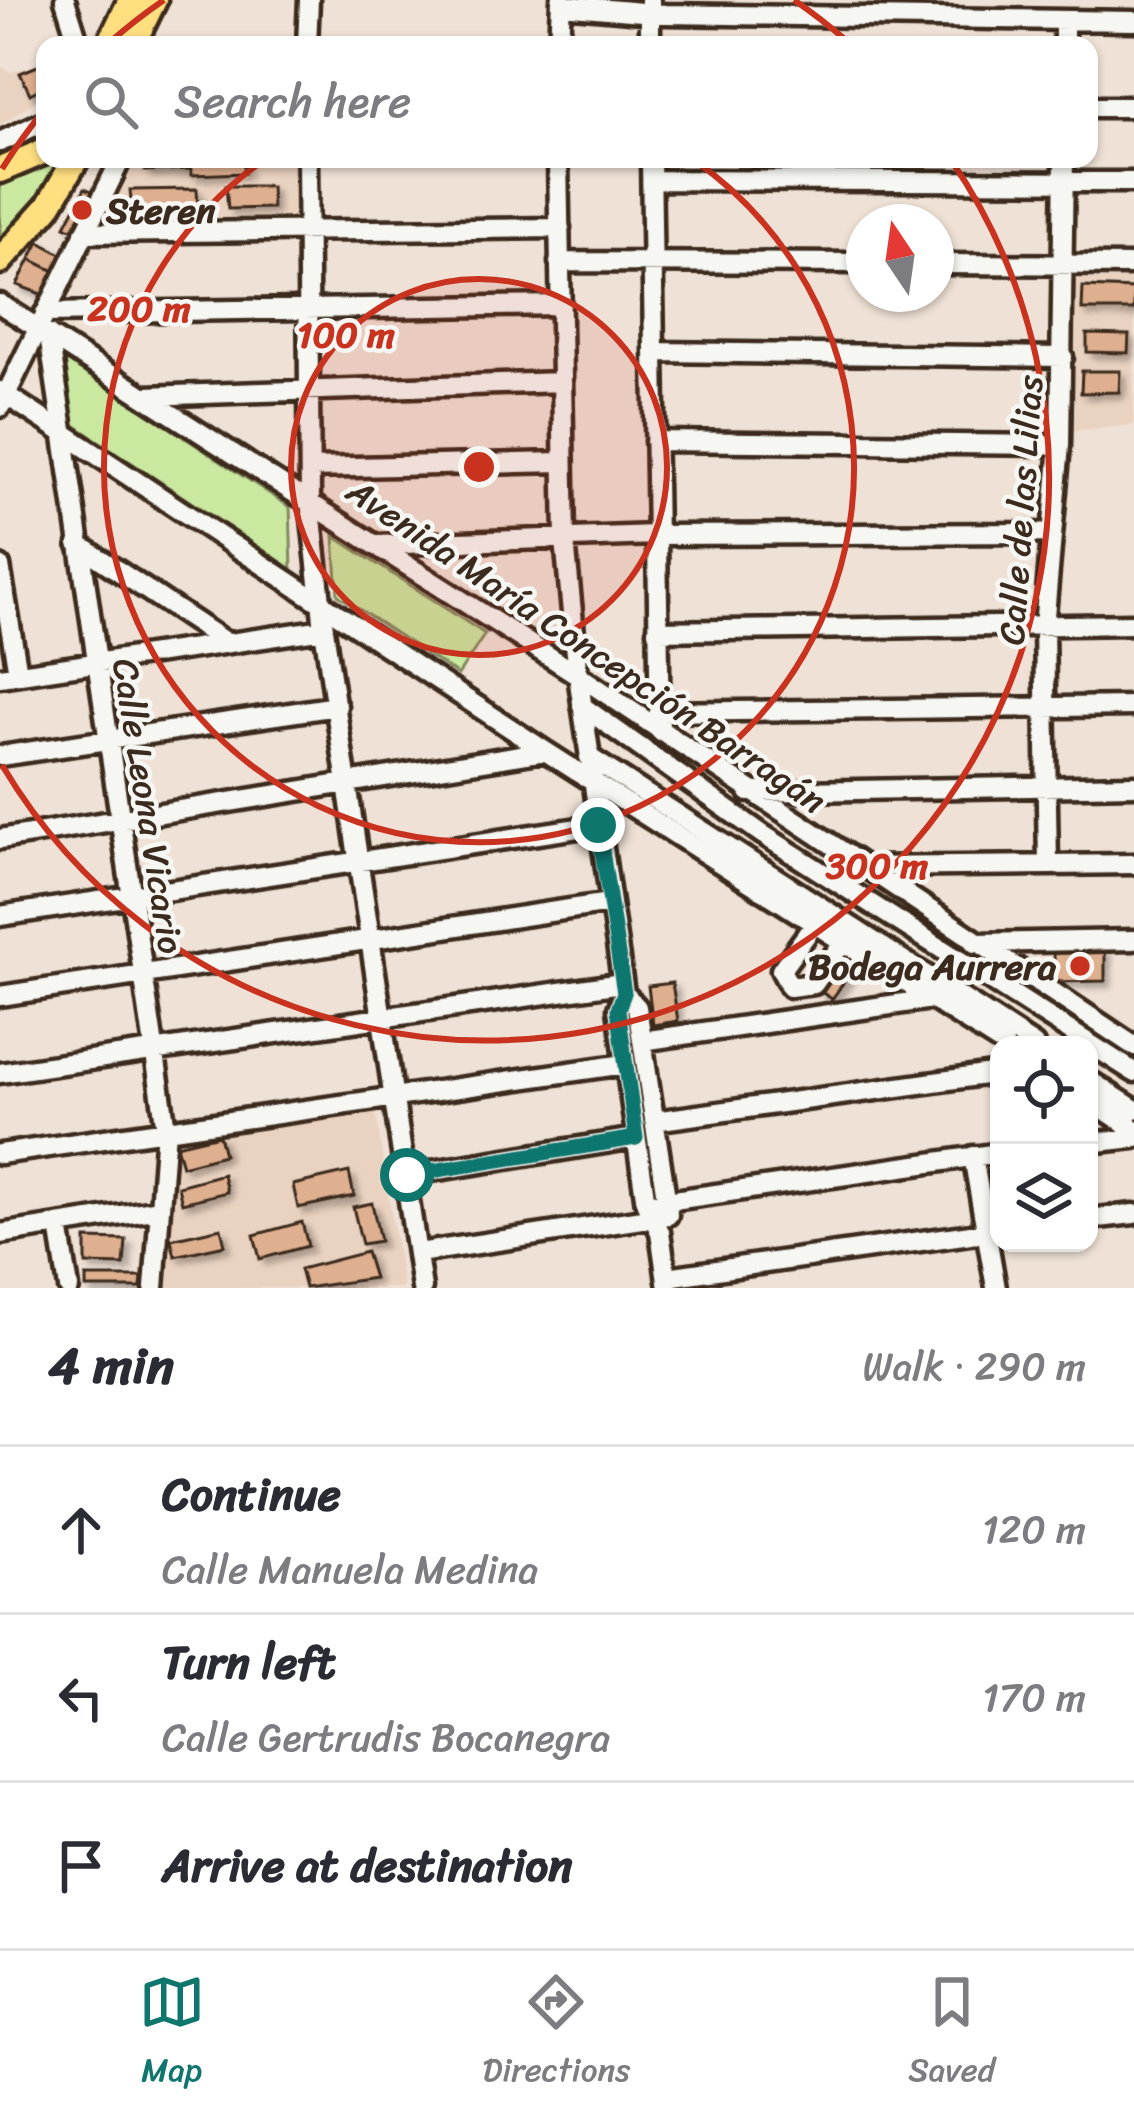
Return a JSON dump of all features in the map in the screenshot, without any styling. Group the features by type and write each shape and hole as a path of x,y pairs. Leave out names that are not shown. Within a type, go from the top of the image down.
{"main road":[{"path":"113,36 131,0"},
{"path":"136,36 154,0"},
{"path":"0,170 36,155"},
{"path":"0,261 49,207 71,168"}],"street":[{"path":"65,0 76,36"},
{"path":"307,36 309,0"},
{"path":"560,36 561,3 989,10 1134,21"},
{"path":"1098,107 1134,106"},
{"path":"0,142 36,126"},
{"path":"116,168 44,326 2,397 990,1036"},
{"path":"308,168 310,500 324,629 422,1288"},
{"path":"559,168 565,540 582,706 623,988 618,1009 625,1064 636,1138 658,1214"},
{"path":"651,168 659,722 1134,706"},
{"name":"Calle de las Lilias","path":"1048,865 1044,627 1060,445 1064,168"},
{"path":"652,180 1134,182"},
{"path":"84,233 560,228"},
{"path":"560,262 846,263"},
{"path":"954,264 1134,265"},
{"name":"Avenida María Concepción Barragán","path":"0,304 44,326 376,545 659,722 749,792 1134,1046"},
{"path":"44,326 309,309 561,304"},
{"name":"Calle Leona Vicario","path":"44,326 166,1129 154,1288"},
{"path":"655,352 1063,357"},
{"path":"145,396 562,382"},
{"path":"655,441 1060,445"},
{"path":"310,467 563,462"},
{"path":"376,545 655,535 1050,533"},
{"path":"78,544 225,642"},
{"path":"0,566 9,675 324,629"},
{"path":"657,631 1134,624"},
{"path":"0,756 337,706"},
{"name":"Avenida María Concepción Barragán","path":"582,706 762,834 1134,1072"},
{"path":"0,839 347,788 544,751"},
{"path":"589,757 1020,1036"},
{"path":"749,792 1134,784"},
{"path":"0,916 598,825"},
{"path":"861,867 1134,864"},
{"path":"0,996 610,903"},
{"path":"815,923 782,970 790,987 814,984 843,942"},
{"path":"975,943 1134,940"},
{"path":"0,1072 623,988"},
{"path":"623,988 637,1007 654,1120 667,1282 990,1231"},
{"path":"642,1041 932,1000"},
{"path":"0,1154 625,1064"},
{"path":"654,1120 990,1074"},
{"path":"1098,1086 1134,1109"},
{"path":"1098,1107 1134,1133"},
{"path":"1098,1141 1134,1133"},
{"path":"407,1175 636,1138"},
{"path":"418,1253 990,1154"},
{"path":"973,1156 990,1223"},
{"path":"0,1234 160,1209"},
{"path":"1098,1219 1134,1214"},
{"path":"59,1226 69,1288"},
{"path":"993,1252 996,1288"}],"shaded area":[{"path":"36,65 36,100 0,125 0,66 11,72"},
{"path":"132,168 295,168 295,221 104,218"},
{"path":"1075,279 1134,279 1134,425 1069,431"},
{"path":"375,1109 403,1288 164,1288 173,1139"}],"green space":[{"path":"36,165 57,168 0,245 0,179"},
{"path":"60,355 290,507 292,569 70,422"},
{"path":"334,536 485,634 458,675 338,595"}],"building":[{"path":"36,67 36,91 30,94 20,73"},
{"path":"191,168 244,168 244,173 191,175"},
{"path":"226,186 271,186 272,208 228,209"},
{"name":"Steren","path":"85,188 100,195 81,233 65,226"},
{"path":"197,189 198,211 132,212 130,190"},
{"path":"39,242 65,256 56,272 30,259"},
{"path":"30,259 63,275 46,306 38,302 41,294 17,285"},
{"path":"1083,287 1134,289 1134,310 1082,310"},
{"path":"1087,334 1129,335 1128,353 1087,352"},
{"path":"1082,371 1120,371 1119,392 1081,393"},
{"name":"Bodega Aurrera","path":"1105,950 1105,981 1054,982 1054,951"},
{"path":"835,966 849,975 832,999 818,990"},
{"path":"672,983 678,1021 653,1025 648,986"},
{"path":"219,1135 224,1155 182,1166 176,1145"},
{"path":"349,1172 354,1196 298,1208 293,1185"},
{"path":"223,1174 227,1192 182,1203 178,1186"},
{"path":"372,1203 380,1241 362,1244 353,1207"},
{"path":"302,1222 308,1246 260,1259 254,1235"},
{"path":"221,1228 225,1245 175,1256 171,1239"},
{"path":"86,1239 126,1240 124,1265 86,1264"},
{"path":"366,1252 374,1278 305,1288 300,1269"},
{"path":"86,1277 142,1277 141,1288 86,1288"}],"place":[{"name":"Steren","path":"82,210"},
{"name":"Bodega Aurrera","path":"1080,966"}],"route":[{"path":"407,1175 636,1138 618,1009 624,993 598,825"}]}
